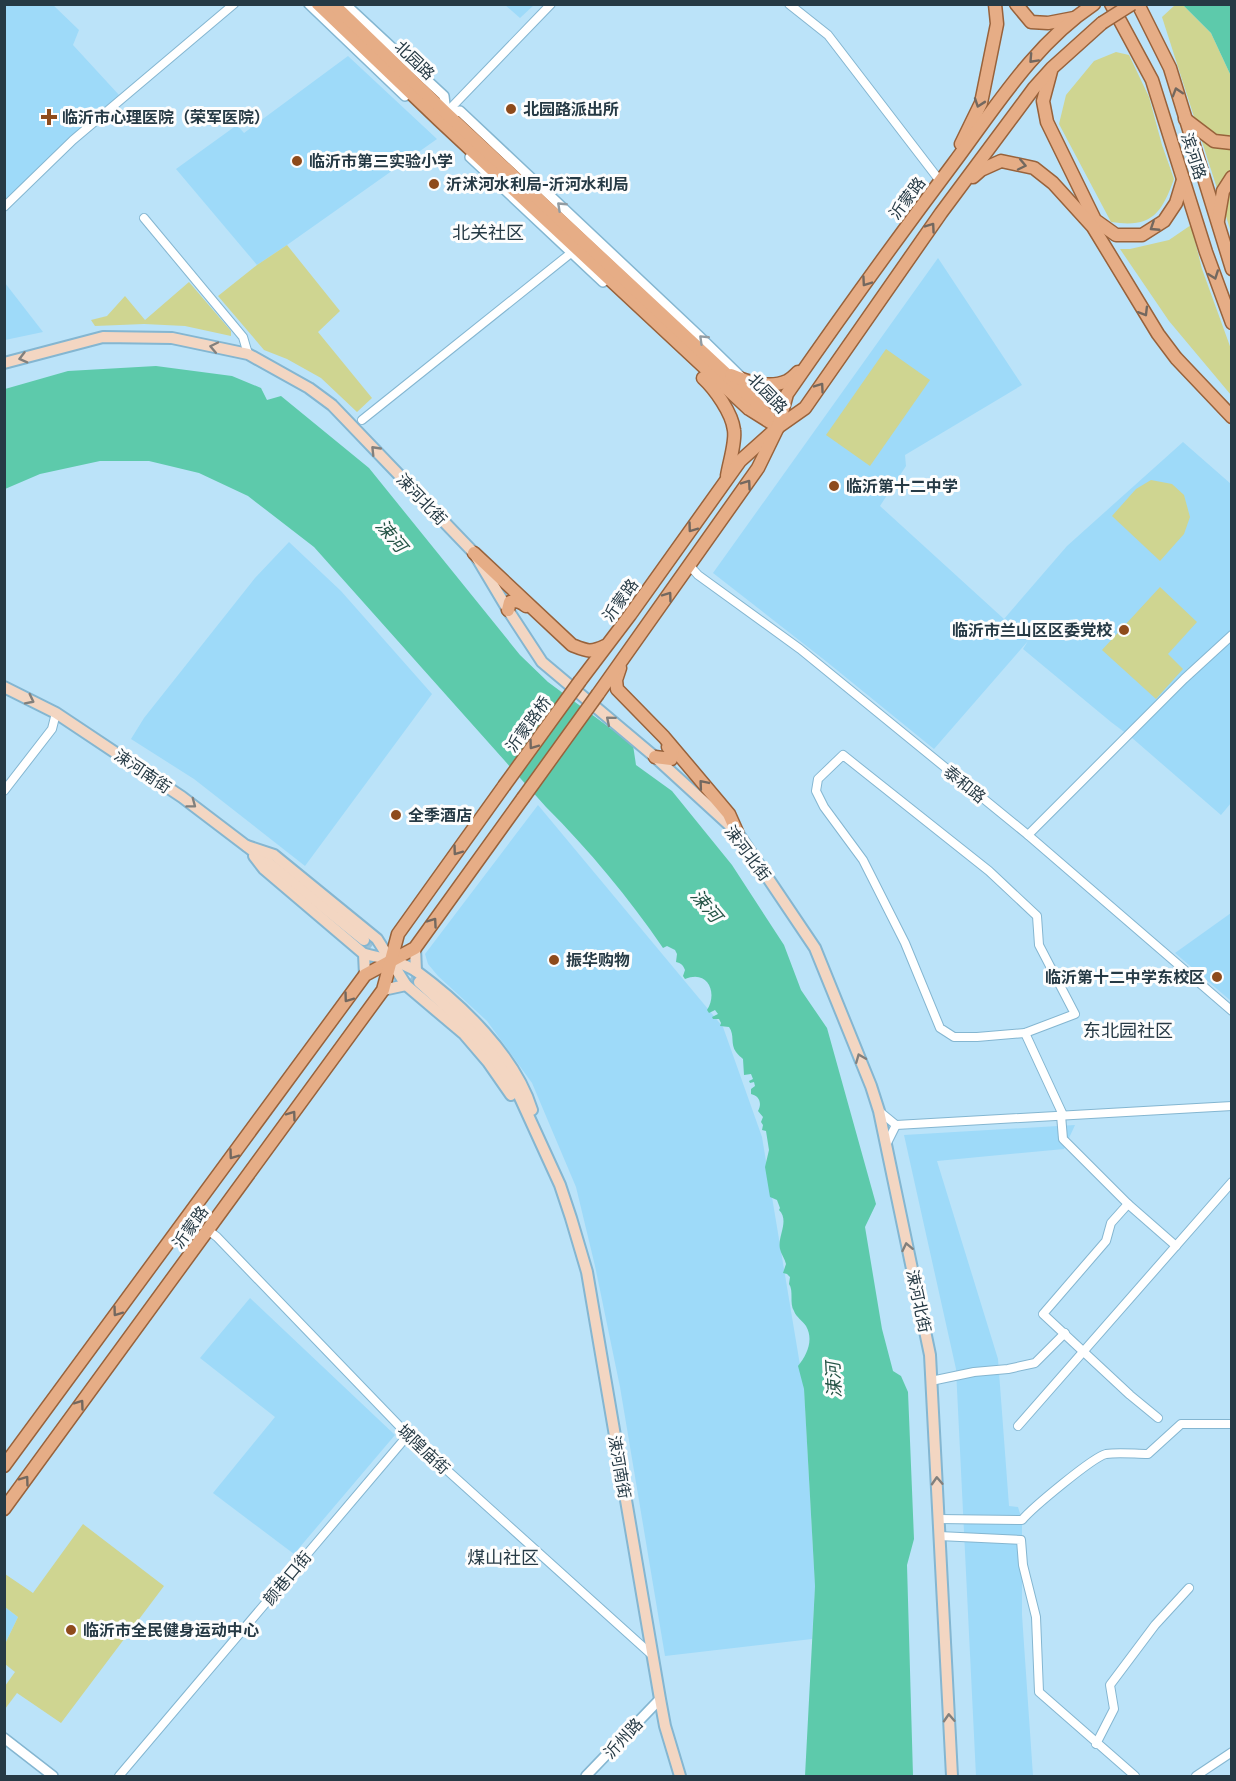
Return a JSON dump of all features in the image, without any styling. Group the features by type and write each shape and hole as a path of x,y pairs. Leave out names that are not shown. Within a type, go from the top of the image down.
{"main road":[{"name":"北园路","path":"318,4 756,402 778,427"},
{"name":"北园路","path":"333,4 601,276 749,409 778,427"},
{"path":"953,164 981,103 997,24 995,4"},
{"path":"1016,4 1031,22 1048,23 1075,18"},
{"name":"滨河路","path":"1111,4 1152,80 1206,252 1232,323"},
{"name":"沂蒙路","path":"580,681 740,461 778,427 805,408 955,195 1034,88 1052,68 1102,23 1132,4"},
{"name":"滨河路","path":"1138,4 1170,68 1232,268"},
{"name":"沂蒙路","path":"4,1467 365,975 415,948 758,468 778,427 787,394 924,200 1018,75 1075,18 1092,6"},
{"path":"1052,68 1043,100 1047,122 1095,220 1116,235 1142,235 1164,221 1176,203 1184,179"},
{"path":"1185,119 1214,141 1232,143"},
{"path":"955,195 981,170 1001,161 1034,168 1053,183 1093,228 1158,334 1176,358 1232,417"},
{"path":"1217,224 1223,191 1232,177"},
{"path":"601,276 714,388 735,432 726,480"},
{"name":"涑河北街","path":"4,363 103,337 172,338 248,354 309,388 332,405 474,553 542,662 655,757 737,832 815,948 879,1111 930,1355 952,1776"},
{"path":"723,372 759,384 776,383 788,381 807,366"},
{"path":"474,553 572,645 586,651 594,651 609,644"},
{"path":"508,610 510,602 521,602 582,659 580,681"},
{"path":"622,661 616,680 617,689 663,737 729,814 737,832"},
{"name":"沂蒙路桥","path":"504,786 580,681"},
{"name":"涑河南街","path":"4,687 56,714 182,797 364,940"},
{"path":"598,694 614,694 620,698 673,753 671,759 655,757"},
{"name":"沂蒙路","path":"4,1509 383,990 398,934 504,786"},
{"path":"247,846 264,869 364,954 391,960 417,976 465,1024 492,1054 517,1091 549,1161"},
{"path":"247,846 274,855 377,939 406,985 464,1034 488,1062 511,1095 549,1161"},
{"path":"415,948 417,976"},
{"path":"364,954 365,975"},
{"path":"383,990 406,985"},
{"name":"涑河南街","path":"549,1161 560,1185 587,1272 660,1699 665,1726 680,1776"}],"street":[{"path":"4,207 73,140 234,4"},
{"path":"309,4 571,253 601,276"},
{"path":"345,4 444,96 442,117"},
{"path":"442,117 551,4"},
{"path":"789,4 828,35 940,181"},
{"path":"442,117 460,111 745,380"},
{"path":"144,218 243,337 248,354"},
{"path":"362,420 571,253"},
{"name":"泰和路","path":"690,566 800,649 1028,835 1232,1011"},
{"path":"1028,835 1184,679 1232,635"},
{"path":"4,790 52,729 56,714"},
{"path":"843,755 989,871 1037,916 1039,945 1076,1014 1025,1033 954,1037 940,1028 905,943 863,860 824,807 816,791 818,779 843,755"},
{"path":"1025,1033 1062,1115 1063,1139 1128,1204 1176,1246"},
{"path":"879,1111 896,1125 1232,1106"},
{"path":"886,1145 896,1125"},
{"path":"1018,1426 1232,1182"},
{"path":"1128,1204 1111,1223 1106,1242 1043,1314 1158,1418"},
{"name":"城隍庙街","path":"208,1230 408,1435 652,1655"},
{"path":"931,1381 1035,1363 1065,1333"},
{"path":"939,1519 1022,1520 1030,1510 1104,1454 1148,1454 1181,1424 1232,1424"},
{"name":"颜巷口街","path":"119,1776 408,1435"},
{"path":"939,1536 1021,1540 1023,1565 1036,1617 1039,1692 1135,1776"},
{"path":"1096,1744 1114,1709 1110,1685 1155,1625 1189,1588"},
{"name":"沂州路","path":"586,1776 660,1699"},
{"path":"4,1738 53,1776"},
{"path":"1196,1776 1232,1752"}],"shaded area":[{"name":"临沂市心理医院（荣军医院）","path":"5,4 53,5 79,30 73,45 119,95 68,139 5,201"},
{"path":"505,5 534,5 520,18"},
{"path":"1175,5 1183,5 1211,33 1231,76 1231,232 1162,17"},
{"path":"1116,52 1129,55 1149,97 1174,179 1159,210 1145,221 1136,223 1111,222 1059,124 1066,95 1094,61"},
{"name":"临沂市第三实验小学","path":"348,56 437,139 257,265 176,169 237,125 244,133"},
{"path":"1191,225 1202,269 1231,349 1231,395 1169,321 1120,249 1130,249 1169,240"},
{"path":"287,245 340,311 318,332 372,398 357,412 321,378 287,359 264,350 218,296"},
{"path":"938,258 1022,385 905,455 906,466 880,506 1004,619 1067,546 1183,442 1231,484 1231,803 1221,815 1131,737 1023,649 1028,641 934,749 713,573"},
{"path":"189,282 231,331 231,336 185,326 144,324 95,326 91,320 107,316 125,296 145,320"},
{"path":"5,283 43,332 5,340"},
{"path":"886,349 930,380 870,466 826,435"},
{"path":"1151,480 1172,484 1184,495 1190,517 1184,534 1160,561 1112,516 1136,489"},
{"path":"289,542 341,591 432,694 305,866 194,779 131,739 144,718 255,578"},
{"path":"1160,587 1197,622 1168,654 1183,669 1156,699 1102,650"},
{"path":"538,805 723,1027 762,1137 804,1389 815,1586 812,1639 665,1656 620,1387 576,1187 532,1083 487,1021 428,964 425,954"},
{"name":"临沂第十二中学东校区","path":"1231,913 1231,1001 1175,953"},
{"path":"1075,1125 1064,1149 937,1161 998,1359 1009,1506 1018,1507 1022,1520 1022,1615 1033,1776 976,1776 956,1369 904,1135"},
{"path":"250,1298 395,1435 294,1554 213,1493 275,1417 200,1358"},
{"name":"临沂市全民健身运动中心","path":"83,1524 164,1586 61,1723 17,1693 5,1709 5,1686 15,1672 5,1664 5,1644 18,1617 5,1607 5,1574 33,1593"},
{"path":"5,1607 18,1617 5,1644"}],"water":[{"path":"1183,5 1231,5 1231,76 1211,33"},
{"name":"涑河","path":"156,366 232,376 261,388 267,400 281,396 369,468 520,655 548,682 633,745 636,765 672,791 732,865 784,945 801,990 827,1028 876,1204 865,1227 882,1329 893,1371 901,1376 908,1392 914,1539 907,1565 913,1776 805,1776 815,1586 804,1389 798,1366 807,1352 809,1337 806,1326 793,1308 790,1277 783,1273 786,1264 780,1244 783,1219 777,1200 770,1197 765,1167 769,1150 766,1131 762,1130 763,1117 758,1111 759,1101 751,1094 751,1089 755,1086 754,1082 749,1081 753,1079 751,1074 744,1075 743,1059 734,1049 731,1030 729,1027 720,1026 719,1019 713,1019 712,1017 718,1014 715,1010 709,1013 707,1010 711,997 709,984 700,977 685,979 684,968 676,962 675,950 667,946 663,948 593,857 314,547 248,496 199,473 149,461 100,461 40,474 5,489 5,389 68,371"}],"tunnel":[{"path":"364,940 419,982"}],"place":[{"name":"北园路派出所","path":"511,109"},
{"name":"临沂市心理医院（荣军医院）","path":"49,117"},
{"name":"临沂市第三实验小学","path":"297,161"},
{"name":"沂沭河水利局-沂河水利局","path":"434,184"},
{"name":"临沂第十二中学","path":"834,486"},
{"name":"临沂市兰山区区委党校","path":"1124,630"},
{"name":"全季酒店","path":"396,815"},
{"name":"振华购物","path":"554,960"},
{"name":"临沂第十二中学东校区","path":"1217,977"},
{"name":"临沂市全民健身运动中心","path":"71,1630"}],"district":[{"name":"北关社区","path":"488,233"},
{"name":"东北园社区","path":"1128,1031"},
{"name":"煤山社区","path":"503,1558"}]}
